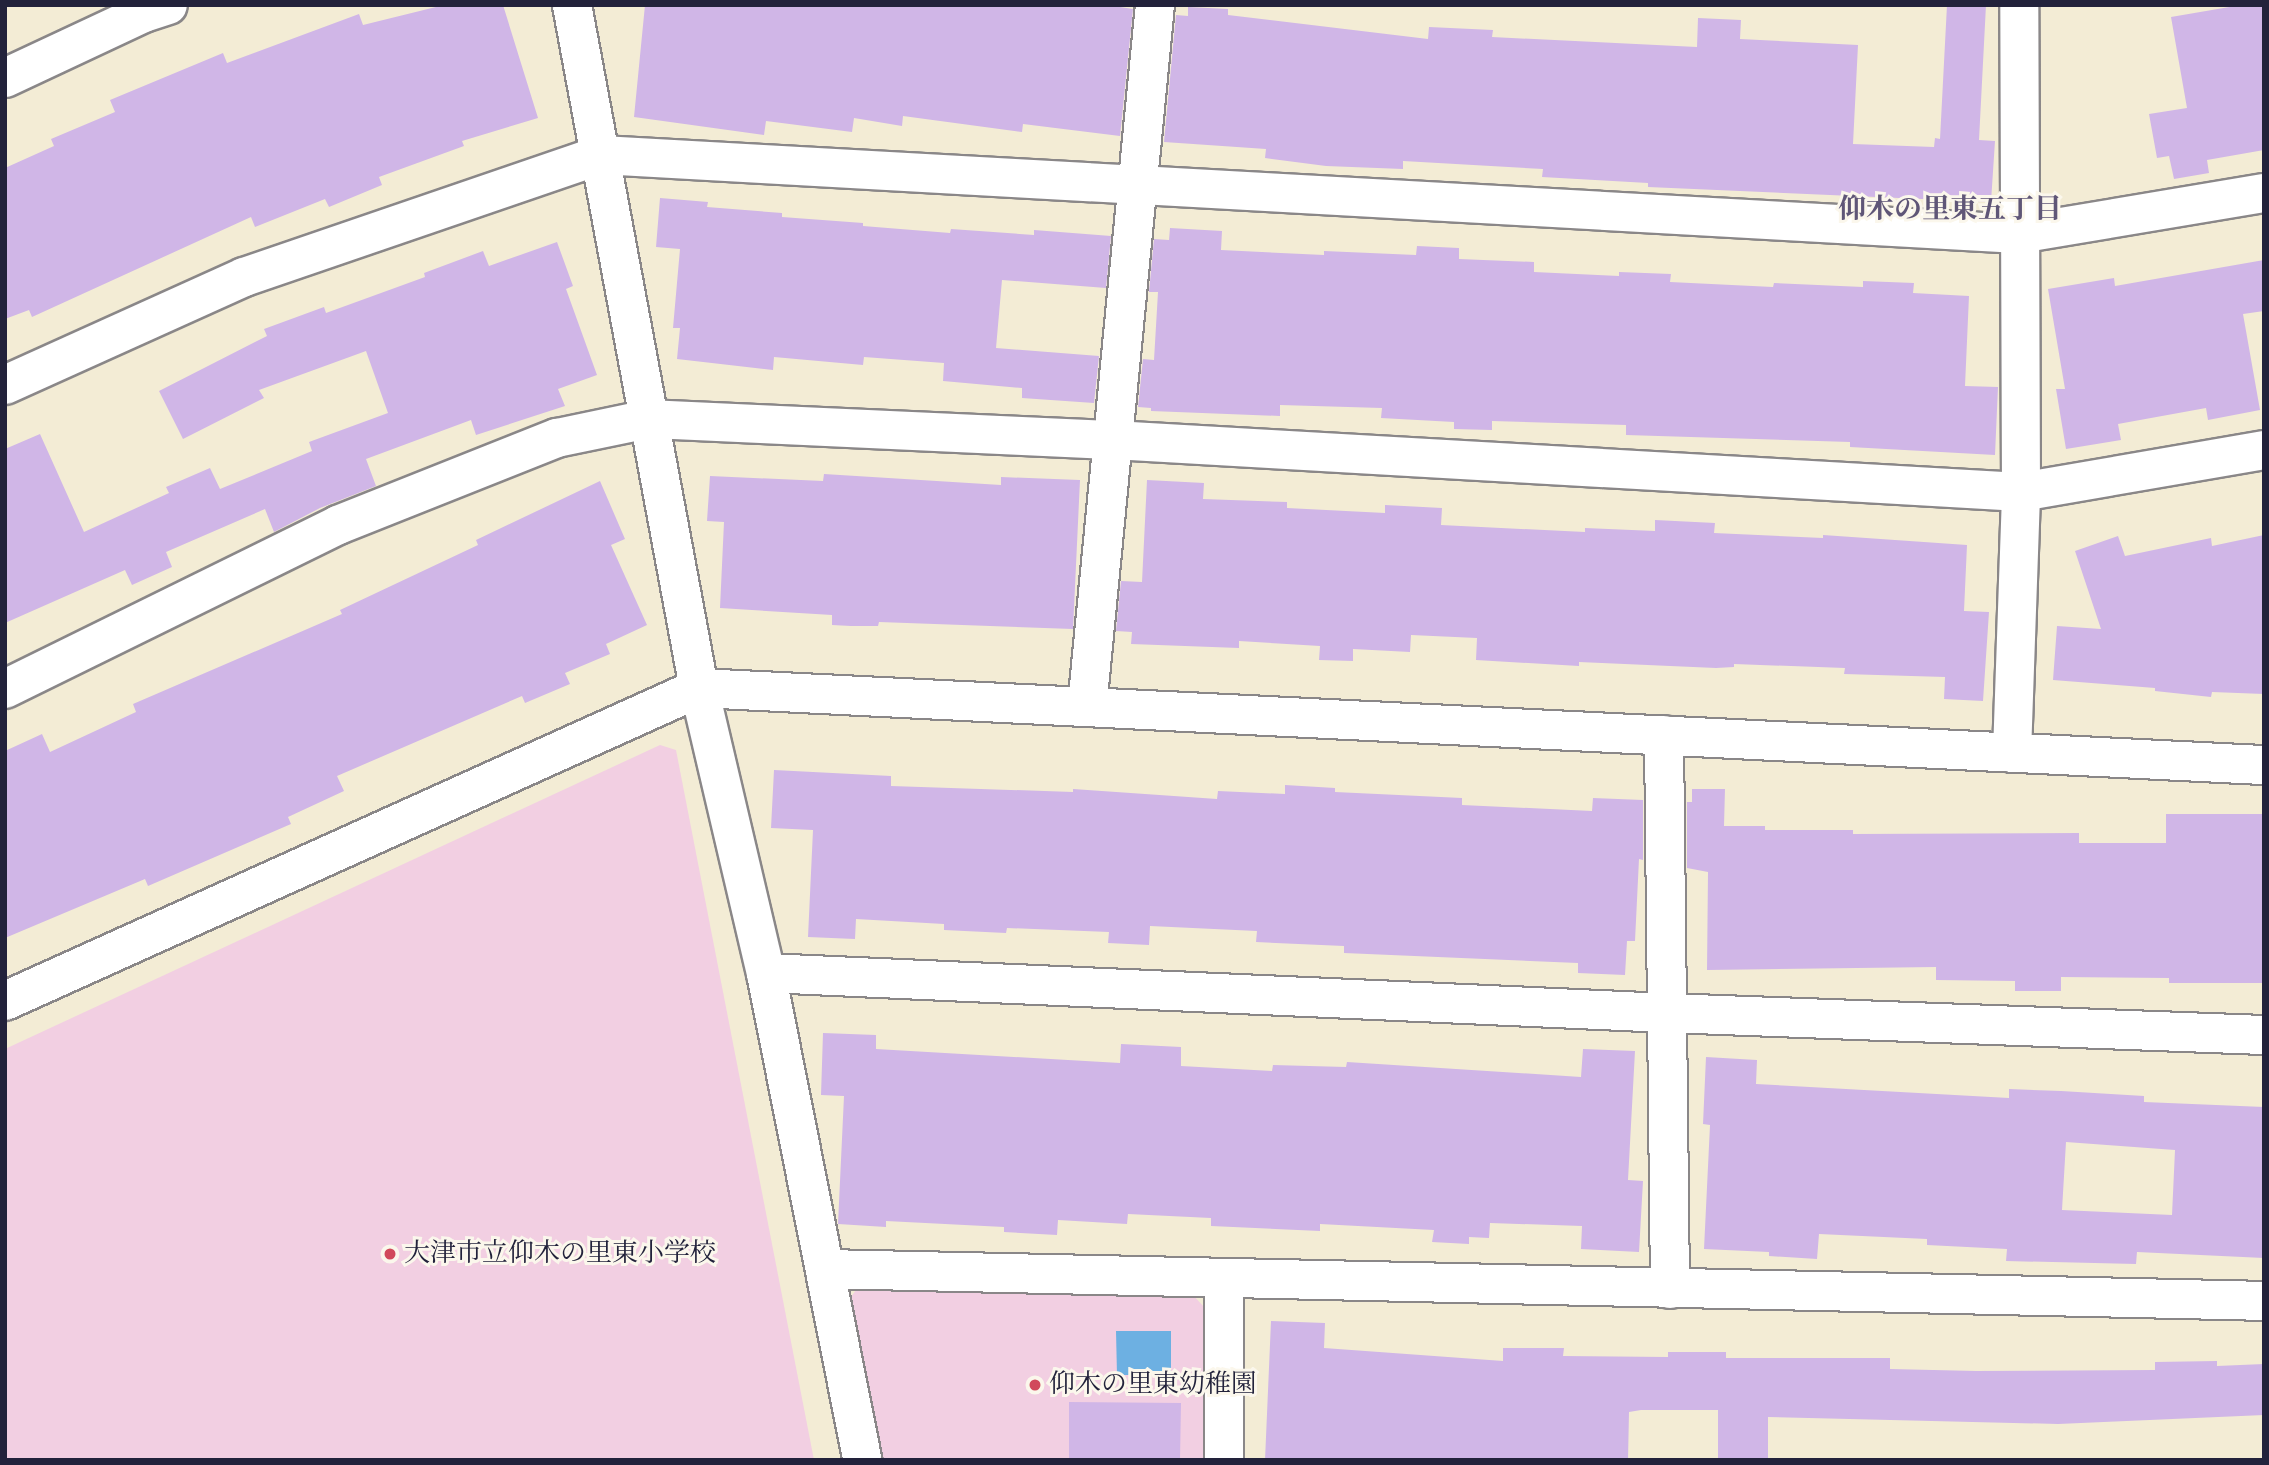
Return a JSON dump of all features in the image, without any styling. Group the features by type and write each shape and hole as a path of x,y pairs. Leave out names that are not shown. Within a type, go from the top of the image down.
{"street":[{"path":"5,78 144,13 168,5"},
{"path":"572,5 699,688 766,973 862,1460"},
{"path":"1087,707 1155,5"},
{"path":"2012,753 2021,492 2019,5"},
{"path":"5,385 244,277 601,155 2019,234 2264,192"},
{"path":"5,689 338,525 557,438 649,419 1113,440 2021,492 2264,450"},
{"path":"5,1001 699,688 2264,765"},
{"path":"1664,736 1670,1289"},
{"path":"766,973 1667,1013 2264,1035"},
{"path":"825,1269 2264,1301"},
{"path":"1224,1279 1224,1460"}],"shaded area":[{"name":"大津市立仰木の里東小学校","path":"660,745 676,750 814,1460 5,1460 5,1049"},
{"name":"仰木の里東幼稚園","path":"860,1285 1191,1293 1206,1309 1207,1460 879,1460 847,1302"}],"water":[{"path":"1116,1331 1171,1331 1171,1375 1117,1375"}],"building":[{"path":"444,5 503,5 538,118 462,141 464,146 379,177 382,185 329,207 325,199 255,227 251,217 32,317 29,310 5,319 5,168 54,146 51,139 115,112 110,100 223,53 227,63 359,14 363,25"},
{"path":"645,5 1107,5 1133,9 1120,136 1023,124 1022,132 903,116 902,126 854,118 852,132 766,121 764,135 634,117"},
{"path":"1947,5 1986,5 1979,140 1995,141 1991,202 1648,187 1648,183 1542,177 1543,169 1403,161 1403,169 1326,166 1265,158 1266,149 1164,142 1176,15 1188,16 1188,7 1228,9 1228,15 1428,39 1429,27 1493,30 1492,37 1697,47 1698,18 1741,20 1740,39 1858,45 1853,144 1934,147 1935,138 1940,139"},
{"path":"2241,5 2264,5 2264,150 2207,160 2209,173 2174,179 2169,156 2157,158 2149,114 2187,108 2171,17"},
{"path":"660,198 708,202 707,207 782,213 782,217 863,223 863,226 950,233 951,229 1034,235 1034,230 1111,236 1106,288 1002,280 996,348 1099,356 1094,403 1022,398 1022,388 943,381 944,363 864,357 863,365 774,357 773,370 677,359 680,328 673,328 680,249 656,247"},
{"path":"1170,228 1222,231 1221,250 1324,255 1324,251 1416,255 1417,246 1459,248 1459,259 1534,262 1534,272 1619,276 1619,272 1671,274 1670,282 1773,287 1774,283 1863,287 1863,281 1914,283 1913,293 1969,296 1965,386 1998,387 1995,455 1850,447 1850,442 1626,435 1626,425 1492,421 1492,430 1454,429 1454,422 1381,418 1382,408 1280,405 1280,416 1151,411 1151,408 1138,407 1143,359 1154,360 1158,292 1149,292 1154,239 1169,240"},
{"path":"557,242 573,286 566,289 597,375 558,389 565,406 476,435 471,420 366,459 376,486 320,508 274,532 265,509 166,552 172,567 132,585 125,570 5,623 5,449 40,434 84,532 169,493 166,487 210,468 220,489 312,451 309,442 388,413 366,351 259,390 264,398 183,439 159,391 267,336 264,329 324,307 326,313 425,277 424,273 483,251 489,266"},
{"path":"2264,260 2264,311 2243,314 2260,410 2208,420 2206,408 2118,424 2121,440 2066,449 2056,389 2065,389 2048,289 2114,278 2115,286"},
{"path":"824,474 1001,485 1001,477 1080,480 1073,629 879,622 878,626 832,625 832,615 720,608 724,522 707,521 710,476 823,481"},
{"path":"1147,480 1204,483 1203,499 1287,502 1287,508 1385,513 1385,505 1442,508 1441,525 1585,532 1585,528 1655,531 1655,520 1715,523 1714,533 1823,538 1823,535 1967,545 1964,611 1989,612 1983,701 1944,699 1945,677 1844,674 1845,668 1734,664 1734,667 1716,668 1579,662 1579,666 1476,660 1477,638 1411,635 1410,652 1353,649 1353,661 1319,660 1320,646 1239,641 1239,648 1131,644 1132,632 1116,631 1121,581 1142,582"},
{"path":"600,481 625,539 611,545 647,625 606,644 610,654 565,673 570,684 525,703 522,696 337,776 344,791 288,817 291,824 148,886 145,879 5,938 5,751 42,734 50,752 136,712 133,704 342,614 340,610 478,545 476,540"},
{"path":"2264,535 2264,694 2212,692 2211,697 2155,691 2155,688 2053,680 2057,626 2101,629 2075,551 2118,536 2125,556 2211,538 2212,546"},
{"path":"774,770 891,776 891,786 1073,792 1073,789 1217,799 1218,791 1285,794 1285,785 1335,788 1335,792 1462,798 1462,805 1592,811 1593,798 1643,800 1643,860 1639,859 1635,941 1627,941 1625,975 1578,973 1578,963 1344,953 1344,946 1256,942 1257,931 1150,926 1149,945 1108,943 1109,932 1007,928 1006,933 944,930 944,924 856,919 855,939 808,937 813,830 771,828"},
{"path":"1692,789 1725,789 1724,826 1765,826 1765,830 1853,830 1853,834 2079,833 2079,843 2166,843 2166,814 2264,814 2264,983 2169,983 2169,978 2061,977 2061,991 2015,991 2015,981 1936,980 1936,967 1707,970 1708,872 1687,868 1687,802 1692,802"},
{"path":"823,1033 876,1035 876,1049 1120,1063 1121,1044 1181,1047 1181,1066 1272,1071 1273,1065 1346,1067 1347,1062 1581,1077 1583,1049 1635,1051 1628,1180 1643,1181 1639,1252 1581,1249 1582,1226 1490,1223 1489,1238 1469,1237 1469,1244 1432,1242 1434,1230 1320,1224 1320,1231 1211,1226 1211,1218 1128,1214 1127,1224 1058,1220 1057,1235 1004,1232 1004,1227 886,1221 886,1227 838,1224 844,1096 821,1095"},
{"path":"1706,1057 1757,1060 1756,1084 2009,1098 2009,1089 2061,1091 2144,1096 2144,1102 2264,1107 2264,1258 2137,1252 2136,1264 2006,1261 2007,1249 1927,1245 1927,1239 1819,1234 1817,1259 1769,1256 1769,1252 1704,1249 1710,1125 1703,1124","holes":["2066,1142 2175,1150 2172,1215 2062,1210"]},
{"path":"1271,1321 1325,1323 1324,1348 1503,1361 1503,1348 1564,1348 1563,1356 1668,1357 1668,1352 1726,1352 1726,1358 1890,1358 1890,1369 1976,1371 2155,1370 2155,1362 2217,1361 2217,1366 2264,1364 2264,1415 2058,1424 1768,1417 1768,1460 1718,1460 1718,1410 1641,1410 1629,1412 1628,1460 1265,1460"},
{"path":"1069,1402 1181,1403 1180,1460 1069,1460"}],"place":[{"name":"大津市立仰木の里東小学校","path":"390,1254"},
{"name":"仰木の里東幼稚園","path":"1035,1385"}],"district":[{"name":"仰木の里東五丁目","path":"1950,210"}]}
